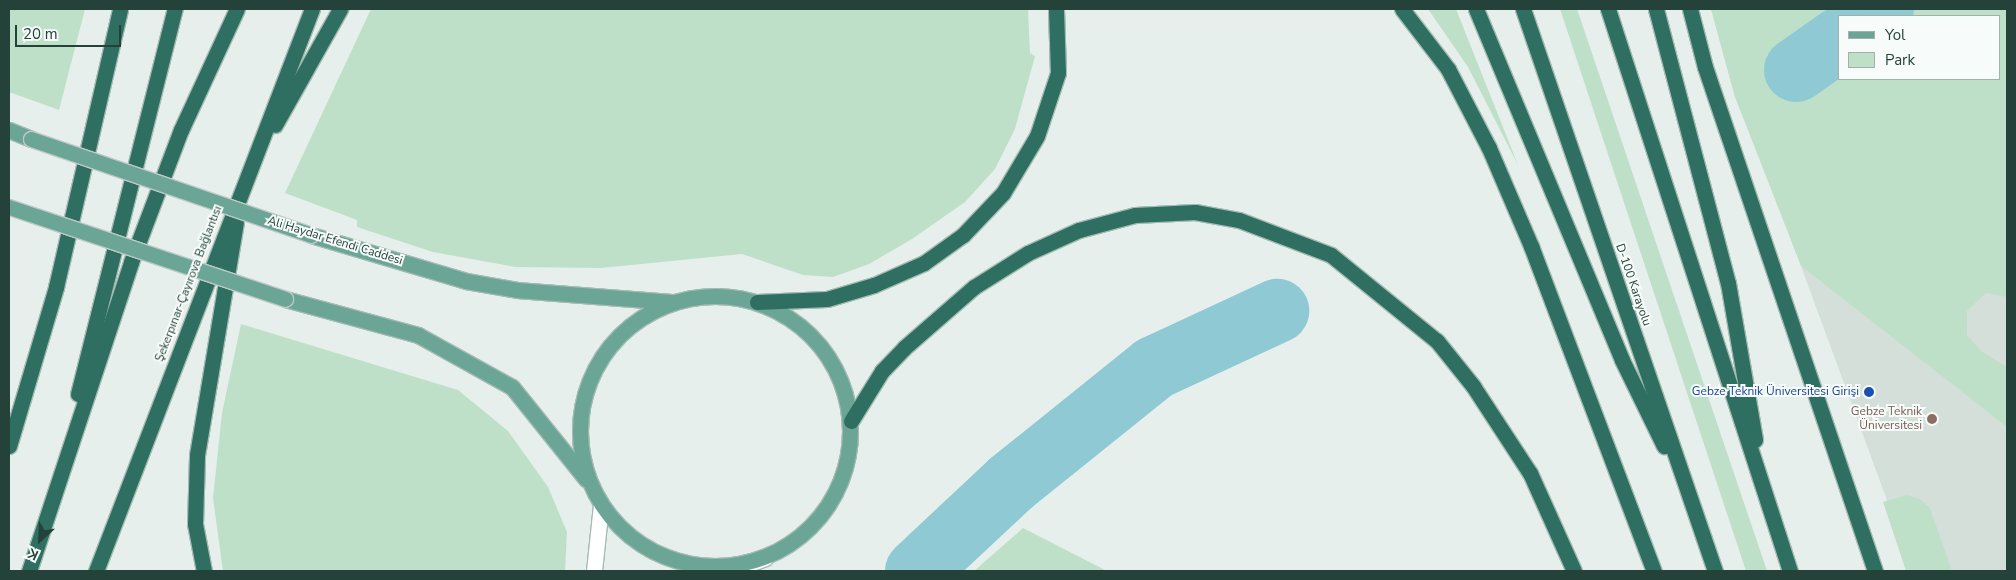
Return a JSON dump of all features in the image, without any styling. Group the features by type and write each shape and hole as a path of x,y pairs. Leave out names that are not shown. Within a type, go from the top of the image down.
{"highway":[{"path":"9,446 56,287 120,9"},
{"path":"49,512 175,9"},
{"path":"29,571 131,262 181,130 237,9"},
{"name":"Şekerpınar-Çayırova Bağlantısı","path":"96,571 312,9"},
{"path":"204,571 195,524 197,455 243,185 340,9"},
{"path":"757,302 826,299 874,285 924,263 963,235 1003,193 1037,136 1058,73 1056,9"},
{"path":"1402,9 1416,22 1448,69 1489,148 1531,246 1654,571"},
{"path":"1476,9 1622,360 1694,508"},
{"name":"D-100 Karayolu","path":"1523,9 1715,571"},
{"path":"1608,9 1764,496 1790,571"},
{"path":"1656,9 1728,283 1764,496"},
{"path":"1690,9 1705,66 1875,571"},
{"path":"851,421 882,371 904,348 974,287 1028,253 1079,230 1135,215 1195,212 1240,220 1331,255 1437,342 1473,386 1530,473 1574,571"}],"main road":[{"name":"Ali Haydar Efendi Caddesi","path":"9,130 311,235 483,284 555,294 673,302"},
{"path":"9,207 285,299 418,335 512,387 589,483 600,504 625,532 656,553 691,565 728,566 765,558 802,536 830,504 847,465 851,421 842,382 822,347 793,320 757,302 717,295 673,302 633,322 598,363 584,395 579,439 589,483"}],"street":[{"path":"594,571 600,504"},
{"path":"730,571 765,558"}],"shaded area":[{"name":"Gebze Teknik Üniversitesi","path":"1711,9 2007,9 2007,571 1913,571 1755,141 1735,97"}],"green space":[{"path":"9,9 85,9 59,110 9,92"},
{"path":"371,9 1028,9 1030,53 1035,56 1015,129 995,169 965,202 912,239 869,264 833,277 803,275 742,254 601,268 515,267 433,252 357,227 357,220 285,193"},
{"path":"1428,9 1456,9 1518,165 1468,67"},
{"path":"1560,9 1577,9 1767,571 1746,571"},
{"name":"Gebze Teknik Üniversitesi","path":"1711,9 2007,9 2007,297 1986,293 1967,311 1967,335 1981,351 2007,367 2007,427 1801,266 1735,97"},
{"path":"241,324 458,390 508,431 548,487 567,532 565,571 223,571 213,498 222,413"},
{"path":"1907,495 1920,499 1930,508 1952,571 1906,571 1883,502"},
{"path":"1023,528 1107,571 974,571"}],"waterway":[{"path":"1873,15 1882,9"},
{"path":"1796,70 1838,40"},
{"path":"917,571 1011,483 1154,368 1277,311"}],"place":[{"name":"Gebze Teknik Üniversitesi Girişi","path":"1869,392"},
{"name":"Gebze Teknik Üniversitesi","path":"1932,419"}]}
